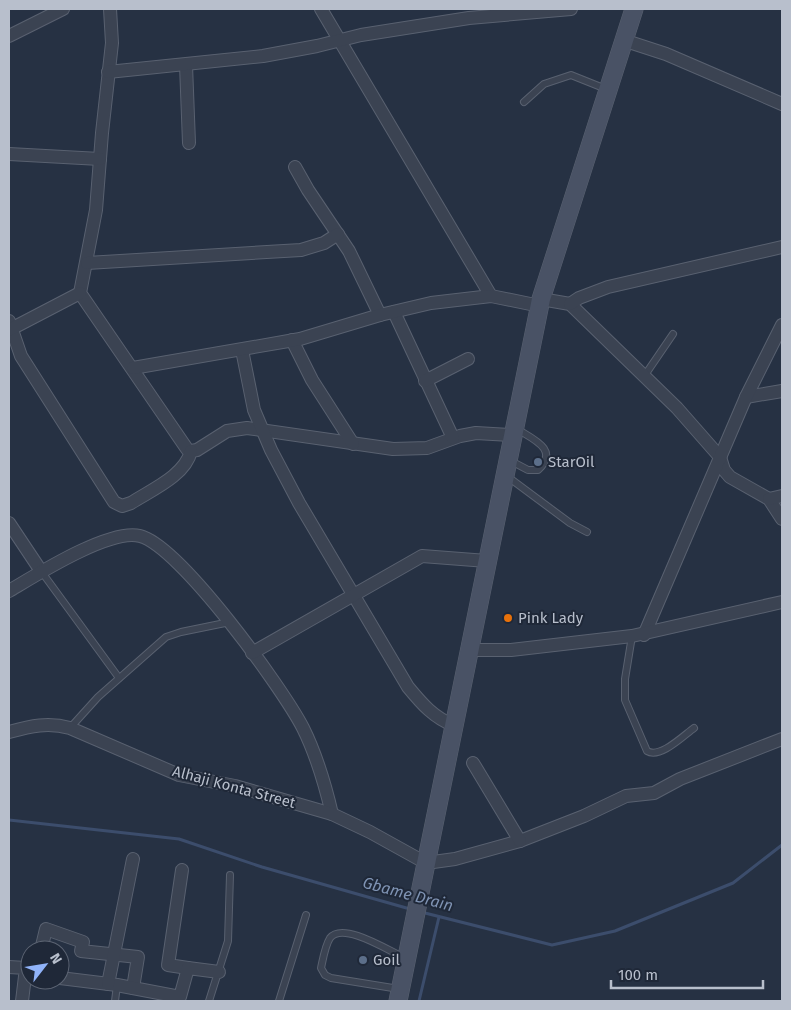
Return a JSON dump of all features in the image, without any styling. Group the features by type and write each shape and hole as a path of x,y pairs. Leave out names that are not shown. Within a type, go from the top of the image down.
{"main road":[{"path":"400,995 540,302 634,9"}],"street":[{"path":"9,36 62,9"},
{"path":"110,9 113,29 96,210 80,292 187,449 191,451 197,450 227,431 242,428 262,429 353,444 414,450 427,448 476,432 513,431"},
{"path":"321,9 491,296"},
{"path":"108,72 263,56 317,46 340,39 469,18 571,9"},
{"path":"623,40 666,54 782,104"},
{"path":"186,65 189,143"},
{"path":"9,154 100,159"},
{"path":"296,167 312,197 338,234 360,272 380,315"},
{"path":"87,263 225,256 258,251 294,251 315,247 338,234"},
{"path":"132,368 292,340 380,315 431,303 491,296 570,304 579,298 608,286 782,247"},
{"path":"80,292 10,326 15,344 21,356 114,502 122,506 131,503 182,469 189,461 191,451"},
{"path":"570,304 645,375 720,457 724,470 730,477 769,499 782,518"},
{"path":"394,312 453,438"},
{"path":"638,635 746,397 782,325"},
{"path":"292,340 312,380 353,444"},
{"path":"242,350 250,395 262,429 299,503 408,687 426,709 441,720 455,726"},
{"path":"425,381 468,359"},
{"path":"746,397 782,391"},
{"path":"769,499 782,496"},
{"path":"9,523 41,571"},
{"path":"9,591 41,571 108,540 124,535 140,536 160,546 187,571 230,622 284,695 303,727 320,765 332,814"},
{"path":"252,653 422,556 487,562"},
{"path":"470,650 511,650 638,635 782,602"},
{"name":"Alhaji Konta Street","path":"9,732 32,726 52,724 70,728 179,775 235,786 332,814 370,832 426,863"},
{"path":"426,863 455,859 520,840 584,816 626,796 654,793 680,779 782,739"},
{"path":"473,763 520,840"},
{"path":"112,985 113,956 133,859"},
{"path":"182,870 168,964 219,972"},
{"path":"43,940 46,929 83,942 81,951 113,956 138,957 133,988"},
{"path":"70,979 180,997 188,968"}],"lane":[{"path":"524,102 544,84 571,75 607,89"},
{"path":"645,375 672,334"},
{"path":"506,467 538,470 544,465 546,452 542,445 513,431"},
{"path":"506,467 570,523 587,532"},
{"path":"41,571 119,678"},
{"path":"70,728 98,697 166,637 230,622"},
{"path":"638,635 624,680 625,700 646,750 650,753 659,752 694,728"},
{"path":"209,1001 228,941 230,875"},
{"path":"278,1001 306,916"},
{"path":"400,995 331,978 324,975 321,968 328,940 338,932 347,932 363,938 408,960"},
{"path":"112,985 115,1001"}],"waterway":[{"name":"Gbame Drain","path":"9,820 179,839 262,867 410,909"},
{"name":"Gbame Drain","path":"421,912 552,945 615,931 733,883 782,845"},
{"path":"419,1001 439,917"}],"place":[{"name":"StarOil","path":"538,462"},
{"name":"Pink Lady","path":"508,618"},
{"name":"Goil","path":"363,960"}]}
